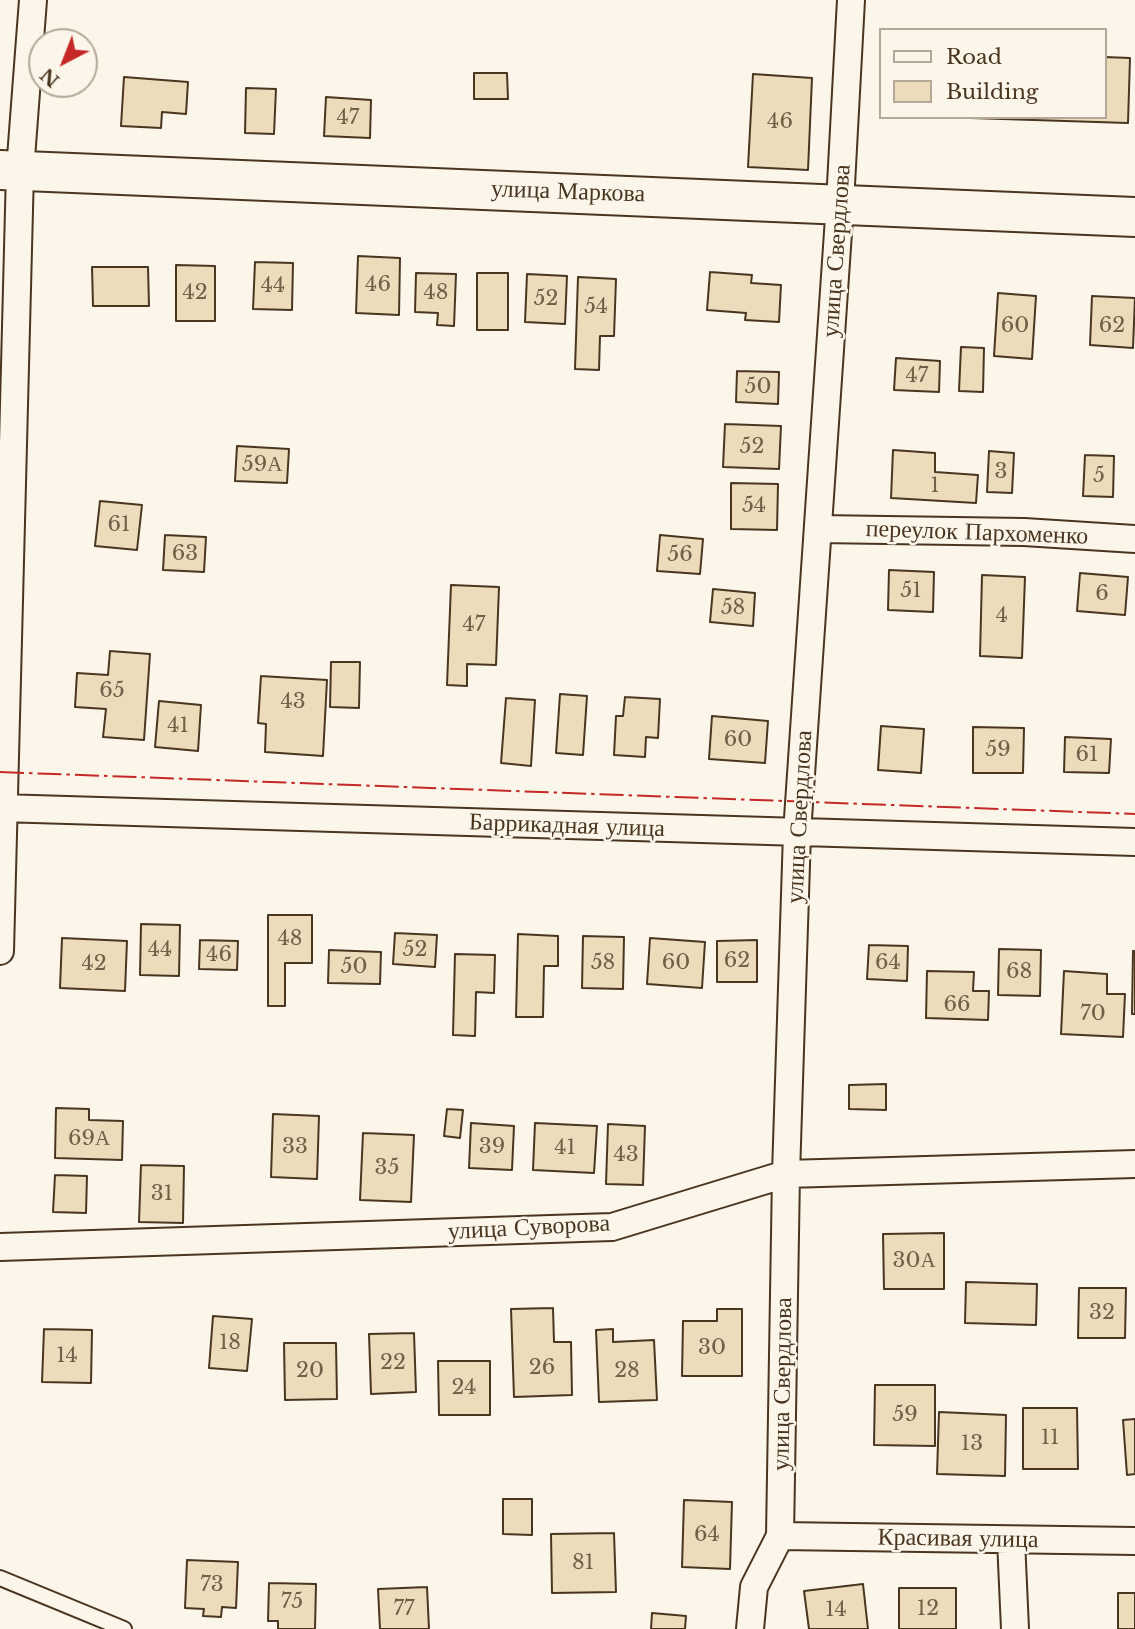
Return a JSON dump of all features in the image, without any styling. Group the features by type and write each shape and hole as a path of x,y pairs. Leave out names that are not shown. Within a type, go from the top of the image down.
{"street":[{"path":"0,951 10,171 33,0"},
{"name":"улица Свердлова","path":"750,1629 754,1587 780,1536 786,1174 797,833 840,203 851,0"},
{"name":"улица Маркова","path":"10,171 1135,217"},
{"name":"переулок Пархоменко","path":"818,529 1024,532 1135,539"},
{"name":"Баррикадная улица","path":"3,808 1135,842"},
{"name":"улица Суворова","path":"0,1247 612,1227 786,1174 1135,1164"},
{"name":"Красивая улица","path":"780,1536 1135,1541"},
{"path":"1011,1540 1015,1629"}],"lane":[{"path":"0,1578 124,1629"}],"building":[{"path":"1107,57 1130,58 1128,123 1002,119 1107,119"},
{"path":"474,73 507,73 508,99 474,99"},
{"path":"753,74 812,78 808,170 748,167"},
{"path":"124,77 188,82 186,114 162,112 161,128 121,126"},
{"path":"246,88 276,89 274,134 245,133"},
{"path":"326,97 371,100 370,138 324,136"},
{"path":"358,256 400,258 399,315 356,313"},
{"path":"255,262 293,263 292,310 253,309"},
{"path":"176,265 215,266 215,321 176,321"},
{"path":"92,267 148,267 149,306 93,306"},
{"path":"710,272 752,275 751,283 781,285 779,322 745,320 746,313 707,310"},
{"path":"416,273 456,274 454,326 437,325 438,313 415,312"},
{"path":"477,273 508,273 508,330 477,330"},
{"path":"527,274 567,276 565,324 525,322"},
{"path":"578,277 616,279 614,336 600,336 599,370 575,369"},
{"path":"998,293 1036,296 1032,359 994,356"},
{"path":"1092,296 1135,298 1133,348 1090,345"},
{"path":"961,347 984,348 983,392 959,391"},
{"path":"896,358 940,361 939,392 894,390"},
{"path":"737,371 779,372 778,404 736,402"},
{"path":"725,424 781,426 779,469 723,467"},
{"path":"237,446 289,449 287,483 235,481"},
{"path":"893,450 935,453 935,472 978,475 976,503 891,498"},
{"path":"989,451 1014,453 1012,493 987,492"},
{"path":"1085,455 1114,456 1113,497 1083,496"},
{"path":"731,483 778,484 777,530 731,529"},
{"path":"100,501 142,505 137,550 95,546"},
{"path":"165,535 206,537 204,572 163,570"},
{"path":"660,535 703,539 700,574 657,571"},
{"path":"889,570 934,572 933,612 888,610"},
{"path":"1080,573 1128,577 1125,615 1077,611"},
{"path":"982,575 1025,577 1022,658 980,656"},
{"path":"451,585 499,587 496,665 467,664 467,686 447,685"},
{"path":"713,589 755,593 753,626 710,622"},
{"path":"110,651 150,654 144,740 103,737 106,709 75,707 77,673 108,675"},
{"path":"331,662 360,662 359,708 330,707"},
{"path":"261,676 327,680 323,756 265,752 266,724 258,723"},
{"path":"560,694 587,696 583,755 556,753"},
{"path":"625,697 660,699 658,738 646,737 645,757 614,755 616,716 623,716"},
{"path":"506,698 535,700 531,766 501,763"},
{"path":"159,701 201,705 198,751 155,747"},
{"path":"712,716 768,721 765,763 709,759"},
{"path":"881,726 924,729 921,773 878,770"},
{"path":"973,727 1024,728 1023,773 973,773"},
{"path":"1065,737 1111,739 1109,773 1064,772"},
{"path":"268,915 312,915 312,963 285,963 285,1006 268,1006"},
{"path":"141,924 180,925 179,976 140,975"},
{"path":"395,933 437,935 435,967 393,964"},
{"path":"518,934 558,936 558,966 544,966 543,1017 516,1017"},
{"path":"583,936 624,937 623,989 582,988"},
{"path":"62,938 127,941 125,991 60,988"},
{"path":"650,938 705,942 702,988 647,984"},
{"path":"200,940 238,941 237,970 199,969"},
{"path":"757,940 757,982 717,982 717,941"},
{"path":"869,945 908,946 907,981 867,979"},
{"path":"999,949 1041,950 1040,996 998,995"},
{"path":"329,950 381,952 380,984 328,983"},
{"path":"1135,951 1135,1014 1132,1014"},
{"path":"455,954 495,955 494,993 476,992 475,1036 453,1035"},
{"path":"927,971 974,972 973,991 989,991 988,1020 926,1018"},
{"path":"1064,971 1107,974 1107,994 1125,994 1123,1037 1061,1034"},
{"path":"886,1084 886,1110 849,1109 849,1085"},
{"path":"56,1108 89,1109 89,1120 123,1121 122,1160 55,1158"},
{"path":"447,1109 463,1110 460,1138 444,1136"},
{"path":"273,1114 319,1116 317,1179 271,1177"},
{"path":"471,1123 514,1126 512,1170 469,1168"},
{"path":"535,1123 597,1126 594,1173 533,1170"},
{"path":"608,1124 645,1126 643,1185 606,1184"},
{"path":"363,1133 414,1135 411,1202 360,1200"},
{"path":"141,1165 184,1166 183,1223 139,1222"},
{"path":"55,1175 87,1176 86,1213 53,1212"},
{"path":"944,1233 944,1289 884,1289 883,1234"},
{"path":"966,1282 1037,1284 1036,1325 965,1323"},
{"path":"1079,1288 1126,1288 1125,1338 1078,1338"},
{"path":"553,1308 554,1342 571,1342 572,1395 514,1397 511,1309"},
{"path":"717,1309 742,1309 742,1376 682,1376 683,1321 717,1321"},
{"path":"213,1316 252,1319 247,1371 209,1368"},
{"path":"44,1329 92,1330 91,1383 42,1382"},
{"path":"613,1329 613,1342 654,1340 657,1400 599,1402 596,1330"},
{"path":"414,1333 416,1392 371,1394 369,1334"},
{"path":"284,1343 336,1343 337,1399 285,1400"},
{"path":"438,1361 490,1361 490,1415 439,1415"},
{"path":"875,1385 935,1385 935,1446 874,1445"},
{"path":"1023,1408 1077,1408 1078,1469 1023,1469"},
{"path":"939,1412 1006,1415 1005,1476 937,1474"},
{"path":"1135,1419 1135,1474 1127,1475 1123,1420"},
{"path":"503,1499 532,1499 532,1535 503,1534"},
{"path":"684,1500 732,1502 730,1569 682,1567"},
{"path":"614,1533 616,1592 552,1593 551,1534"},
{"path":"187,1560 238,1562 236,1608 222,1607 221,1617 203,1616 204,1609 185,1608"},
{"path":"269,1583 316,1584 315,1629 278,1629 278,1621 268,1621"},
{"path":"863,1584 868,1629 809,1629 804,1591"},
{"path":"427,1587 429,1629 380,1629 378,1589"},
{"path":"899,1588 956,1588 956,1629 899,1629"},
{"path":"1118,1593 1135,1593 1135,1629 1118,1629"},
{"path":"652,1613 686,1616 685,1629 651,1629"}],"power":[{"path":"0,772 1135,814"}]}
